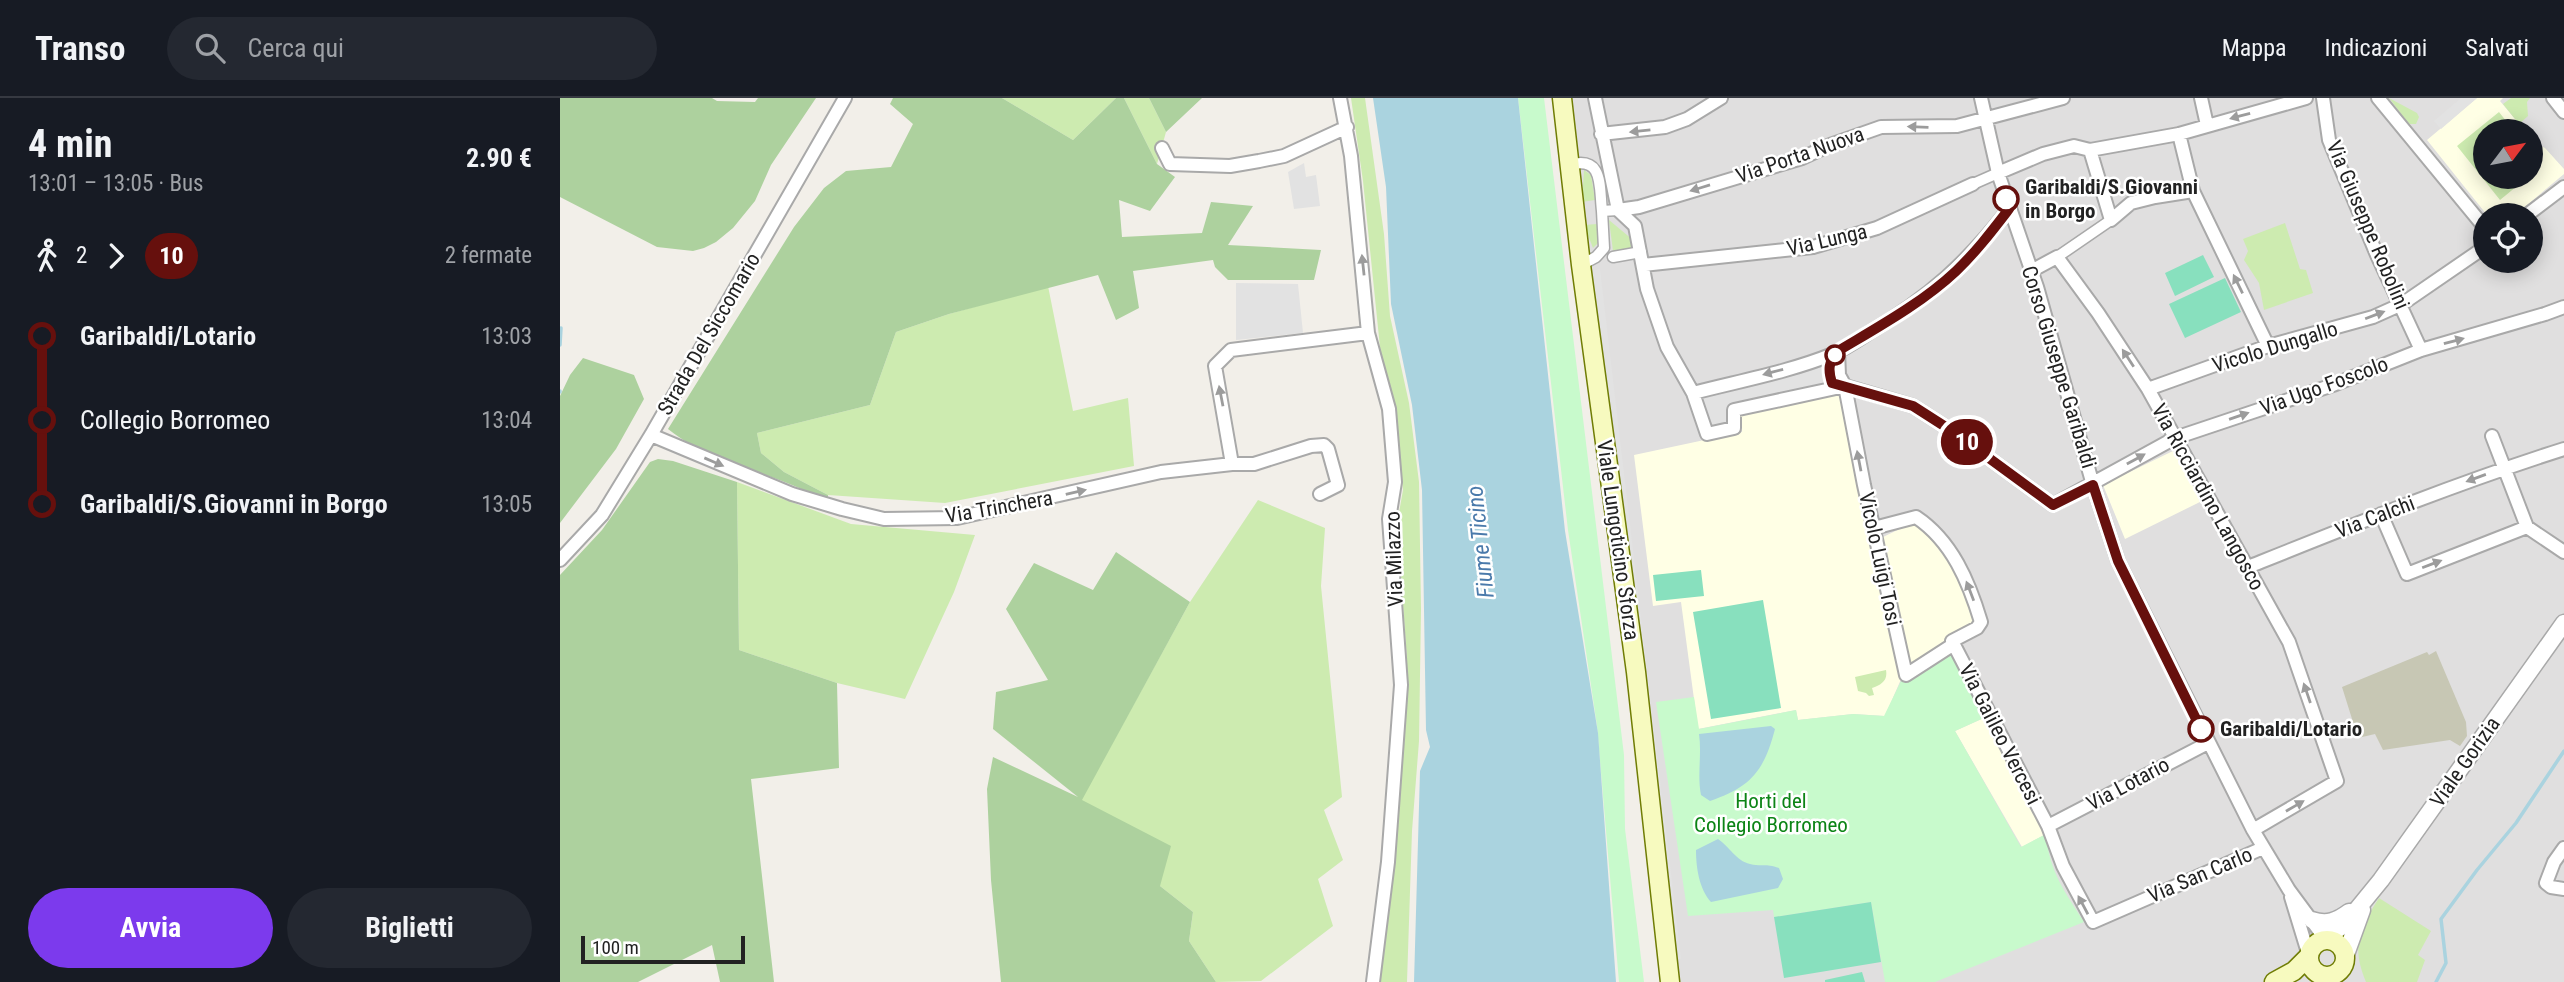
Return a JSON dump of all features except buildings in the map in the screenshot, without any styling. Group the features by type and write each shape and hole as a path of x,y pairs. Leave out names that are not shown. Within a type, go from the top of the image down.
{"main road":[{"name":"Viale Lungoticino Sforza","path":"1562,98 1581,265 1635,660 1670,982"},
{"path":"2281,979 2309,956 2314,946 2326,940 2341,946 2352,982"},
{"path":"2309,956 2312,968 2326,978"},
{"path":"2281,979 2326,978 2338,973 2345,959"}],"street":[{"name":"Strada Del Siccomario","path":"560,560 601,515 651,435 845,98"},
{"name":"Via Milazzo","path":"1340,98 1347,127 1368,334 1389,409 1395,482 1390,519 1401,685 1388,862 1373,982"},
{"path":"1595,98 1618,210 1634,226 1647,289 1667,347 1693,393 1707,434 1734,428 1734,410 1845,386"},
{"path":"1601,134 1665,127 1687,119 1721,98"},
{"name":"Corso Giuseppe Garibaldi","path":"1981,98 1998,173 2031,271 2118,561 2253,830 2289,890 2326,940"},
{"name":"Via Porta Nuova","path":"1618,210 1639,207 1802,158 1881,127 1937,128 1985,120 2063,98"},
{"path":"2201,98 2207,125"},
{"path":"1998,173 2043,154 2074,146 2090,149 2179,134 2306,98"},
{"name":"Via Giuseppe Robolini","path":"2323,98 2329,140 2421,350"},
{"path":"2378,98 2473,213"},
{"path":"2553,98 2564,112"},
{"path":"1161,148 1170,164 1230,166 1284,156 1347,127"},
{"path":"2179,134 2193,191 2268,346"},
{"path":"2090,149 2112,220"},
{"path":"1569,165 1589,163 1597,171 1602,211 1604,248 1596,257 1581,265"},
{"name":"Via Lunga","path":"1642,258 1824,244 1877,229 1998,173"},
{"path":"2543,203 2564,187"},
{"path":"2031,271 2112,220 2131,203 2193,191"},
{"path":"1693,393 1782,370 1838,351 1889,321 1954,273 1983,243 2009,209"},
{"path":"1602,211 1618,210"},
{"name":"Vicolo Dungallo","path":"2148,389 2268,346 2373,317 2402,304 2473,255"},
{"path":"1613,257 1642,258"},
{"name":"Via Ricciardino Langosco","path":"2057,257 2148,389 2289,642 2337,781 2253,830"},
{"name":"Via Ugo Foscolo","path":"1845,386 1913,406 1952,431 2053,505 2094,480 2175,438 2333,384 2421,350 2564,307"},
{"path":"1232,464 1215,366 1220,359 1231,350 1368,334"},
{"name":"Vicolo Luigi Tosi","path":"1838,351 1839,375 1845,386 1906,675 1953,643"},
{"name":"Via Trinchera","path":"651,435 792,494 884,519 957,518 1161,472 1254,464 1311,446 1324,445 1328,449 1338,485 1320,494"},
{"path":"2492,436 2527,527 2564,552"},
{"name":"Via Calchi","path":"2248,567 2503,468 2564,449"},
{"path":"2381,514 2407,574 2527,527"},
{"path":"1874,528 1916,517 1928,525 1948,547 1965,577 1981,622 1977,628 1953,643"},
{"name":"Viale Gorizia","path":"2326,940 2365,901 2564,623"},
{"name":"Via Galileo Vercesi","path":"1953,643 2048,826 2063,866 2093,922 2137,902"},
{"name":"Via Lotario","path":"2048,826 2208,743"},
{"name":"Via San Carlo","path":"2137,902 2263,848"},
{"path":"2564,848 2554,862 2546,883 2551,887 2564,889"},
{"name":"Corso Giuseppe Garibaldi","path":"2289,890 2309,956"},
{"name":"Viale Gorizia","path":"2312,920 2335,921 2365,901"},
{"name":"Viale Gorizia","path":"2345,959 2365,901"}],"shaded area":[{"path":"1558,98 2564,98 2564,982 1672,982"},
{"path":"2461,98 2477,98 2441,129 2434,121"},
{"path":"2477,98 2503,98 2500,101 2515,119 2473,119 2473,189 2543,189 2543,147 2564,169 2564,174 2529,203 2477,203 2427,140"},
{"path":"1304,163 1306,177 1316,175 1320,206 1294,209 1288,172"},
{"path":"1600,269 1681,959 1670,960 1589,271"},
{"path":"1236,283 1298,284 1303,333 1236,340"},
{"path":"1820,366 1825,387 1727,410 1730,424 1710,429 1702,394"},
{"path":"1843,390 1902,677 1885,716 1853,714 1798,720 1796,710 1698,729 1681,602 1653,606 1634,455 1742,432 1738,413"},
{"path":"2175,450 2204,500 2125,539 2103,485"},
{"path":"1912,523 1923,528 1961,574 1978,623 1909,670 1881,538"},
{"path":"2436,651 2466,722 2467,736 2460,746 2450,740 2383,750 2375,734 2358,738 2342,687 2427,652 2429,655"},
{"path":"1986,717 2046,834 2022,847 1955,731"}],"green space":[{"path":"560,98 712,98 717,101 755,102 758,98 816,98 771,165 755,201 733,228 716,242 693,251 657,247 560,197"},
{"path":"893,98 1002,98 1073,140 1116,98 1124,98 1157,164 1175,177 1150,211 1119,200 1122,237 1202,233 1211,202 1253,206 1228,245 1321,250 1314,280 1228,280 1215,267 1213,260 1133,271 1139,308 1116,320 1098,275 949,314 896,332 870,405 757,433 761,453 784,472 828,495 828,501 788,483 723,460 681,439 668,429 794,227 824,188 846,171 891,167 913,124 890,104"},
{"path":"1002,98 1116,98 1073,140"},
{"path":"1124,98 1149,98 1166,132 1157,164"},
{"path":"1149,98 1202,98 1166,132"},
{"path":"1351,98 1365,98 1384,234 1390,316 1409,403 1419,482 1419,741 1412,831 1407,982 1378,982 1387,922 1405,706 1407,659 1397,524 1403,490 1394,411 1381,357 1363,181"},
{"path":"1518,98 1544,98 1624,755 1625,829 1644,982 1619,982 1597,726 1568,530"},
{"path":"2389,98 2417,113 2419,117 2416,124 2409,124"},
{"path":"2511,98 2530,98 2527,102 2528,116 2525,119 2515,119 2503,104"},
{"path":"2499,112 2505,119 2490,119"},
{"path":"2473,133 2473,166 2457,146"},
{"path":"1584,170 1591,175 1595,200 1582,202"},
{"path":"2491,189 2513,189 2500,200"},
{"path":"1609,220 1633,240 1634,247 1613,251"},
{"path":"2285,223 2300,269 2306,270 2313,293 2264,310 2259,283 2244,260 2248,251 2243,239"},
{"path":"1597,224 1599,242 1593,248 1584,225"},
{"path":"2203,255 2214,277 2175,296 2165,273"},
{"path":"2225,278 2241,312 2185,338 2169,304"},
{"path":"1048,286 1073,411 1128,398 1134,466 945,503 828,495 784,472 761,453 757,433 870,405 896,332"},
{"path":"583,358 634,375 644,399 616,449 560,523 560,396 570,375"},
{"path":"658,459 673,461 737,482 739,650 837,683 839,768 751,779 774,982 720,982 712,945 638,982 560,982 560,575 602,530 650,462"},
{"path":"737,482 851,524 975,535 954,592 905,699 837,683 739,650"},
{"path":"1258,500 1325,528 1321,586 1342,797 1324,810 1343,860 1318,879 1333,926 1261,981 1216,982 1189,941 1193,912 1160,886 1081,800 1190,602"},
{"path":"1116,552 1190,602 1082,800 1171,846 1160,886 1193,912 1189,941 1216,982 1001,982 991,880 987,789 993,757 1078,797 993,729 996,692 1048,680 1006,609 1034,563 1093,590"},
{"path":"1701,570 1704,596 1656,601 1653,575"},
{"path":"1763,600 1781,708 1711,719 1693,612"},
{"name":"Horti del Collegio Borromeo","path":"1951,647 1986,717 1955,731 2021,847 2046,834 2054,870 2084,922 1935,982 1885,982 1871,902 1774,917 1773,910 1688,916 1656,702 1694,697 1699,729 1796,710 1798,720 1853,714 1884,716 1902,679 1907,683"},
{"path":"1886,670 1883,682 1872,688 1874,695 1869,696 1858,691 1855,677"},
{"path":"2379,898 2431,931 2418,955 2425,960 2417,982 2366,982 2359,958 2359,938 2366,919"},
{"path":"1871,902 1881,962 1784,978 1774,917"},
{"path":"1862,972 1865,982 1825,982 1825,980"}],"water":[{"name":"Fiume Ticino","path":"1373,98 1518,98 1565,531 1598,733 1616,982 1414,982 1420,771 1430,747 1426,730 1422,490 1412,405 1391,304 1386,187"},
{"path":"1771,726 1775,729 1771,744 1754,776 1724,796 1710,801 1701,795 1699,734"},
{"path":"1718,839 1745,862 1779,868 1783,879 1778,888 1711,902 1699,878 1696,850"}],"waterway":[{"path":"560,345 561,328"},
{"path":"2436,982 2446,963 2441,919 2516,823 2564,751"}],"bus line":[{"name":"10","path":"2006,199 2009,209 1983,243 1954,273 1889,321 1832,357 1828,369 1832,383 1913,406 1952,431 2053,505 2093,485 2118,561 2201,729"}],"place":[{"name":"Garibaldi/S.Giovanni in Borgo","path":"2006,199"},
{"name":"Garibaldi/Lotario","path":"2201,729"}]}
